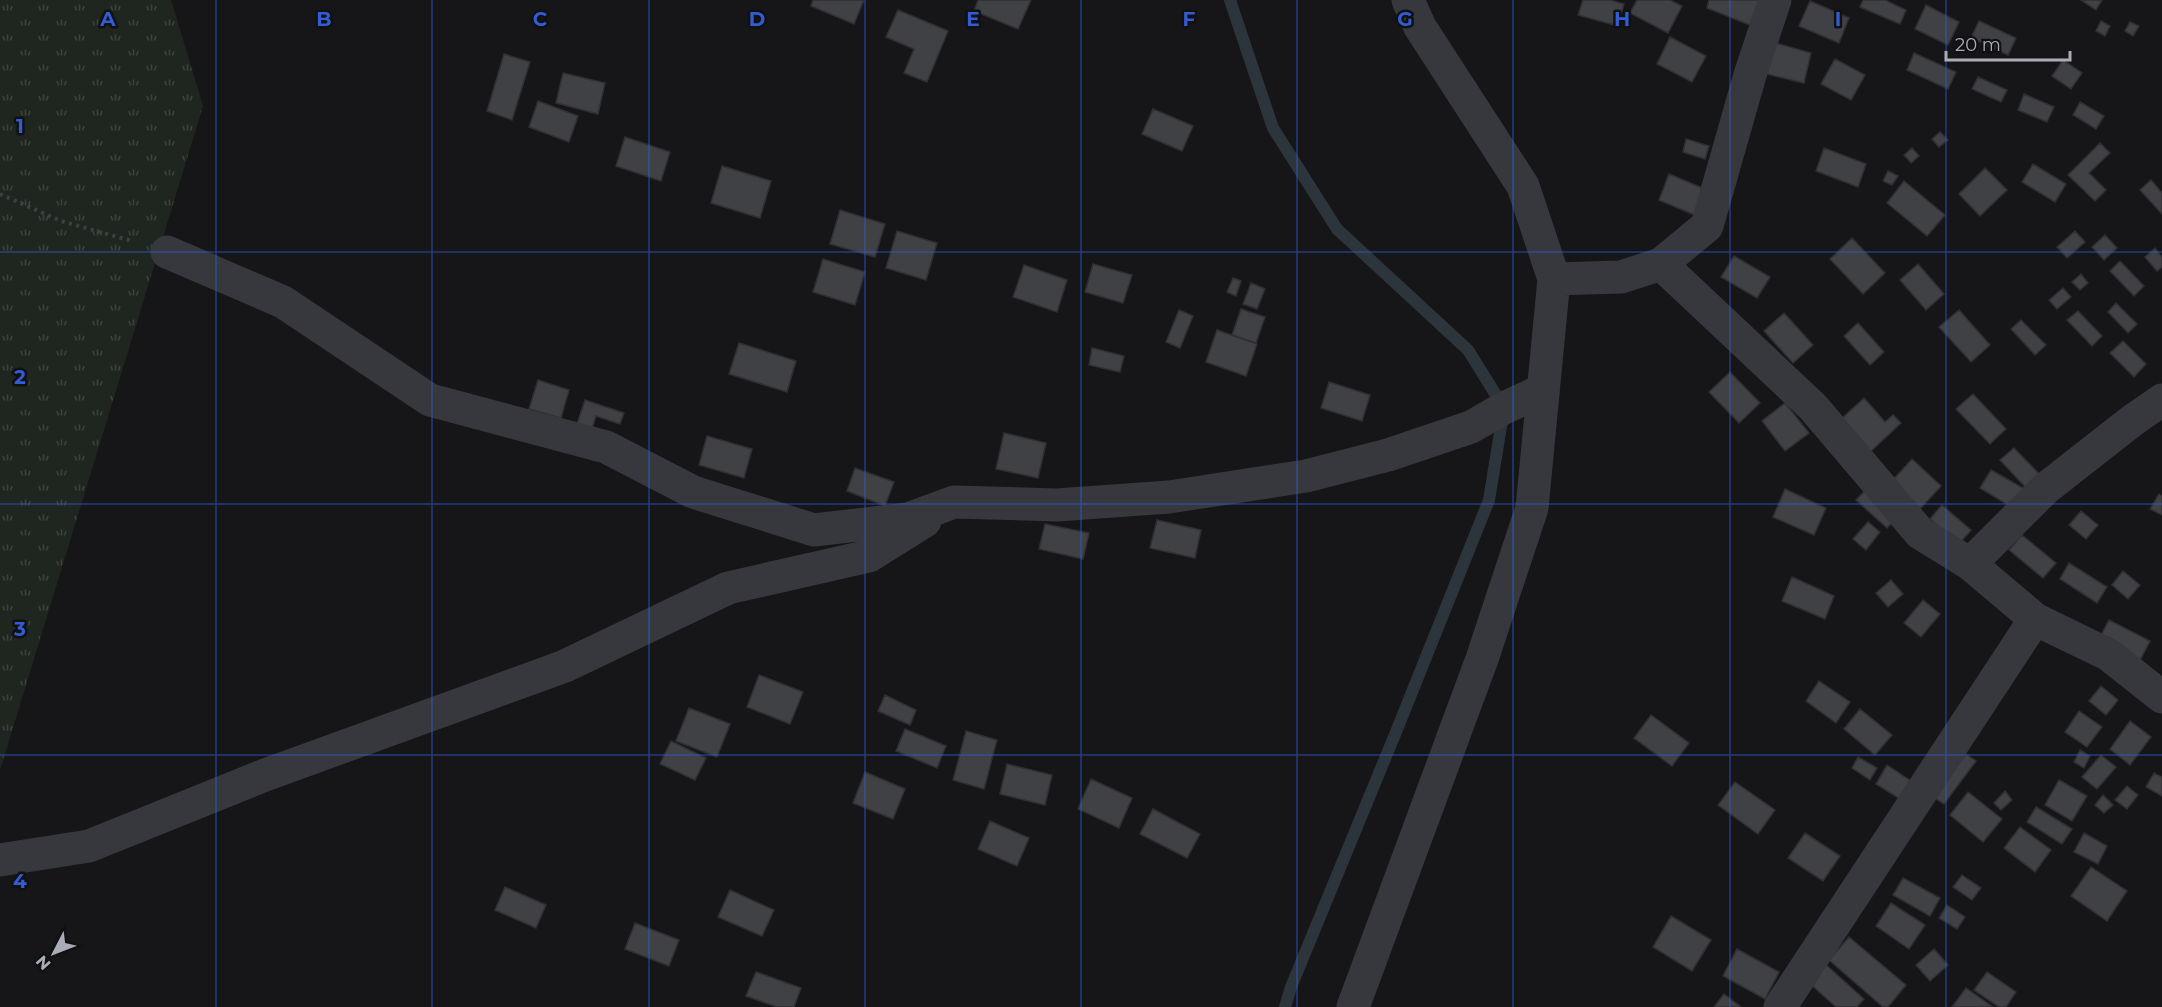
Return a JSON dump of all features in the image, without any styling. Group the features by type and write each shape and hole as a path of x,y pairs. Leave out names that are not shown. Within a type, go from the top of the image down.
{"street":[{"path":"1353,1007 1482,659 1532,508 1554,279 1523,186 1420,27 1408,0"},
{"path":"1554,279 1621,277 1661,264 1707,226 1750,75 1775,0"},
{"path":"167,252 283,302 430,400 606,447 693,492 814,530 908,519 954,502 1057,505 1169,497 1306,477 1388,455 1472,427 1504,408 1543,390"},
{"path":"1661,264 1813,407 1920,532 1970,564 2036,619 2109,655 2162,697"},
{"path":"1970,564 2045,489 2162,400"},
{"path":"0,860 89,846 265,775 565,666 729,588 869,556 954,502"},
{"path":"1780,1007 2036,619"}],"path":[{"path":"0,194 61,221 167,252"}],"green space":[{"path":"0,0 171,0 203,106 0,770"}],"building":[{"path":"813,0 864,0 854,24 811,6"},
{"path":"978,0 1031,0 1018,29 974,11"},
{"path":"1583,0 1610,0 1624,4 1618,26 1578,15"},
{"path":"1637,0 1670,0 1682,6 1668,33 1630,13"},
{"path":"1709,0 1759,0 1750,25 1707,8"},
{"path":"1863,0 1885,0 1906,10 1900,24 1860,7"},
{"path":"2081,0 2102,0 2096,10"},
{"path":"1810,1 1849,18 1839,43 1799,26"},
{"path":"1926,5 1959,22 1948,45 1915,29"},
{"path":"898,10 948,31 927,82 904,73 914,49 886,37"},
{"path":"1979,21 2016,38 2008,55 1971,38"},
{"path":"2101,21 2110,26 2105,36 2096,31"},
{"path":"2130,22 2139,26 2133,36 2125,31"},
{"path":"1670,37 1706,56 1692,82 1657,64"},
{"path":"1775,43 1811,53 1804,83 1767,74"},
{"path":"1914,53 1956,72 1948,89 1907,70"},
{"path":"504,54 530,62 512,120 487,111"},
{"path":"1835,59 1865,75 1851,100 1821,84"},
{"path":"2063,60 2082,73 2071,89 2052,76"},
{"path":"563,73 605,83 598,114 556,103"},
{"path":"1978,77 2007,90 2001,102 1972,89"},
{"path":"2024,94 2054,107 2047,122 2018,110"},
{"path":"538,101 578,116 569,142 529,127"},
{"path":"2080,102 2104,116 2096,129 2073,115"},
{"path":"1153,109 1193,126 1182,151 1142,134"},
{"path":"1940,132 1948,140 1939,147 1932,139"},
{"path":"625,137 670,152 661,181 616,166"},
{"path":"1686,139 1709,146 1705,159 1683,152"},
{"path":"2100,143 2110,153 2089,173 2106,190 2095,201 2068,175"},
{"path":"1824,148 1866,164 1858,187 1816,171"},
{"path":"1912,148 1919,156 1911,163 1904,155"},
{"path":"2033,164 2066,184 2055,202 2022,182"},
{"path":"722,166 771,181 760,218 711,203"},
{"path":"1985,168 2007,190 1980,216 1959,194"},
{"path":"1888,171 1898,176 1892,185 1883,181"},
{"path":"1669,174 1707,190 1697,216 1659,200"},
{"path":"2151,180 2162,193 2162,214 2140,190"},
{"path":"1904,181 1945,215 1927,236 1887,203"},
{"path":"840,210 885,224 875,257 830,244"},
{"path":"897,231 937,243 926,280 886,268"},
{"path":"2075,231 2085,242 2067,258 2057,247"},
{"path":"2105,235 2117,248 2104,260 2092,247"},
{"path":"1852,238 1885,273 1863,294 1830,259"},
{"path":"2155,248 2162,257 2162,267 2157,271 2145,257"},
{"path":"1734,256 1770,277 1757,298 1721,277"},
{"path":"823,259 865,272 855,305 813,292"},
{"path":"2120,261 2144,286 2134,296 2110,271"},
{"path":"1093,264 1132,275 1123,303 1085,292"},
{"path":"1918,264 1944,294 1926,310 1900,280"},
{"path":"1024,265 1067,280 1057,312 1013,297"},
{"path":"2081,274 2088,283 2080,290 2072,282"},
{"path":"1233,278 1241,281 1236,296 1227,292"},
{"path":"1251,283 1265,289 1257,309 1243,304"},
{"path":"2063,288 2071,297 2057,309 2049,300"},
{"path":"2116,303 2137,324 2128,333 2108,312"},
{"path":"1241,309 1265,317 1256,343 1232,335"},
{"path":"1179,310 1193,316 1180,348 1166,342"},
{"path":"1959,310 1990,345 1971,362 1939,327"},
{"path":"2078,311 2102,336 2092,346 2067,320"},
{"path":"1784,313 1813,345 1793,363 1764,331"},
{"path":"2021,320 2046,345 2035,355 2011,329"},
{"path":"1858,323 1884,352 1870,365 1844,336"},
{"path":"1217,330 1257,344 1246,376 1206,362"},
{"path":"2123,341 2146,364 2134,377 2110,353"},
{"path":"739,343 796,361 787,392 729,374"},
{"path":"1092,348 1124,356 1120,372 1089,365"},
{"path":"1730,372 1760,403 1739,423 1709,392"},
{"path":"538,380 569,390 561,418 529,409"},
{"path":"1329,382 1370,395 1362,421 1321,408"},
{"path":"1973,394 2006,429 1990,444 1956,409"},
{"path":"1864,398 1885,422 1893,415 1901,423 1869,453 1840,420"},
{"path":"585,400 624,413 620,424 596,416 590,435 575,430"},
{"path":"1785,403 1809,433 1785,451 1762,421"},
{"path":"1004,433 1046,443 1038,478 996,469"},
{"path":"707,436 752,449 744,478 699,465"},
{"path":"2014,448 2043,478 2029,491 2000,460"},
{"path":"1912,459 1941,486 1920,509 1891,482"},
{"path":"855,468 894,482 885,506 847,491"},
{"path":"1991,470 2030,492 2018,511 1980,488"},
{"path":"1868,488 1898,516 1887,528 1856,500"},
{"path":"1785,489 1826,508 1814,535 1773,517"},
{"path":"2159,494 2162,496 2162,515 2150,509"},
{"path":"1942,505 1971,530 1959,544 1930,519"},
{"path":"2081,511 2098,525 2086,539 2069,525"},
{"path":"1157,520 1201,530 1195,558 1150,548"},
{"path":"1868,522 1880,532 1866,550 1853,539"},
{"path":"1045,524 1089,533 1083,559 1039,549"},
{"path":"2022,535 2056,563 2043,578 2009,550"},
{"path":"2069,563 2107,587 2097,603 2060,579"},
{"path":"2123,571 2140,585 2128,599 2112,585"},
{"path":"1792,577 1834,596 1825,619 1782,601"},
{"path":"1891,580 1903,594 1888,607 1876,593"},
{"path":"1923,600 1940,614 1921,637 1904,623"},
{"path":"2109,620 2150,641 2138,664 2097,643"},
{"path":"759,675 803,692 790,724 747,707"},
{"path":"1819,681 1850,702 1836,723 1806,701"},
{"path":"2101,686 2118,700 2106,715 2089,701"},
{"path":"885,695 916,710 910,725 878,711"},
{"path":"689,708 730,724 717,757 676,741"},
{"path":"1860,709 1892,735 1875,755 1844,729"},
{"path":"2079,711 2102,727 2087,747 2065,732"},
{"path":"1651,715 1689,743 1672,766 1634,738"},
{"path":"2130,721 2151,737 2130,765 2110,749"},
{"path":"905,729 946,746 937,768 896,751"},
{"path":"966,731 997,740 984,789 953,780"},
{"path":"671,741 706,758 695,780 660,764"},
{"path":"2080,750 2090,756 2084,768 2074,762"},
{"path":"1966,754 1976,761 1944,804 1933,797"},
{"path":"2101,755 2116,767 2097,789 2082,777"},
{"path":"1858,757 1877,768 1870,780 1852,768"},
{"path":"1007,764 1052,775 1045,805 1000,794"},
{"path":"1887,765 1911,781 1900,799 1876,784"},
{"path":"865,772 905,789 893,819 853,803"},
{"path":"2154,773 2162,777 2162,796 2146,787"},
{"path":"1091,779 1132,798 1119,828 1078,809"},
{"path":"2059,780 2087,796 2072,821 2045,805"},
{"path":"1735,782 1775,810 1758,834 1718,805"},
{"path":"2127,786 2138,795 2127,809 2115,800"},
{"path":"2005,791 2012,800 2001,810 1994,803"},
{"path":"1968,792 2002,819 1983,842 1950,815"},
{"path":"2103,795 2113,805 2104,813 2095,805"},
{"path":"2036,807 2072,829 2062,844 2027,822"},
{"path":"1153,809 1200,834 1187,858 1140,834"},
{"path":"990,821 1029,838 1017,866 978,849"},
{"path":"2020,827 2051,850 2035,872 2004,848"},
{"path":"1805,833 1840,856 1823,881 1788,858"},
{"path":"2084,833 2107,846 2098,864 2074,852"},
{"path":"2091,867 2127,891 2107,921 2071,896"},
{"path":"1962,875 1981,888 1972,900 1953,887"},
{"path":"1903,878 1940,898 1930,916 1893,895"},
{"path":"505,887 546,905 536,928 495,910"},
{"path":"730,890 774,910 762,936 718,917"},
{"path":"1891,903 1925,925 1909,949 1876,926"},
{"path":"1947,905 1965,917 1957,929 1939,918"},
{"path":"1671,916 1711,940 1692,971 1653,947"},
{"path":"635,923 679,940 669,966 625,949"},
{"path":"1849,937 1906,985 1888,1007 1883,1007 1829,960"},
{"path":"1737,949 1779,972 1765,999 1723,976"},
{"path":"1934,949 1948,965 1930,981 1916,965"},
{"path":"1823,962 1864,999 1857,1007 1836,1007 1807,981"},
{"path":"756,972 801,988 794,1007 777,1007 746,996"},
{"path":"1987,972 2016,992 2006,1007 1999,1007 1974,990"},
{"path":"1966,988 1993,1007 1952,1007"},
{"path":"1724,994 1741,1007 1714,1007"}],"waterway":[{"path":"1230,0 1273,128 1337,229 1468,350 1504,408 1489,500 1291,987 1285,1007"}]}
